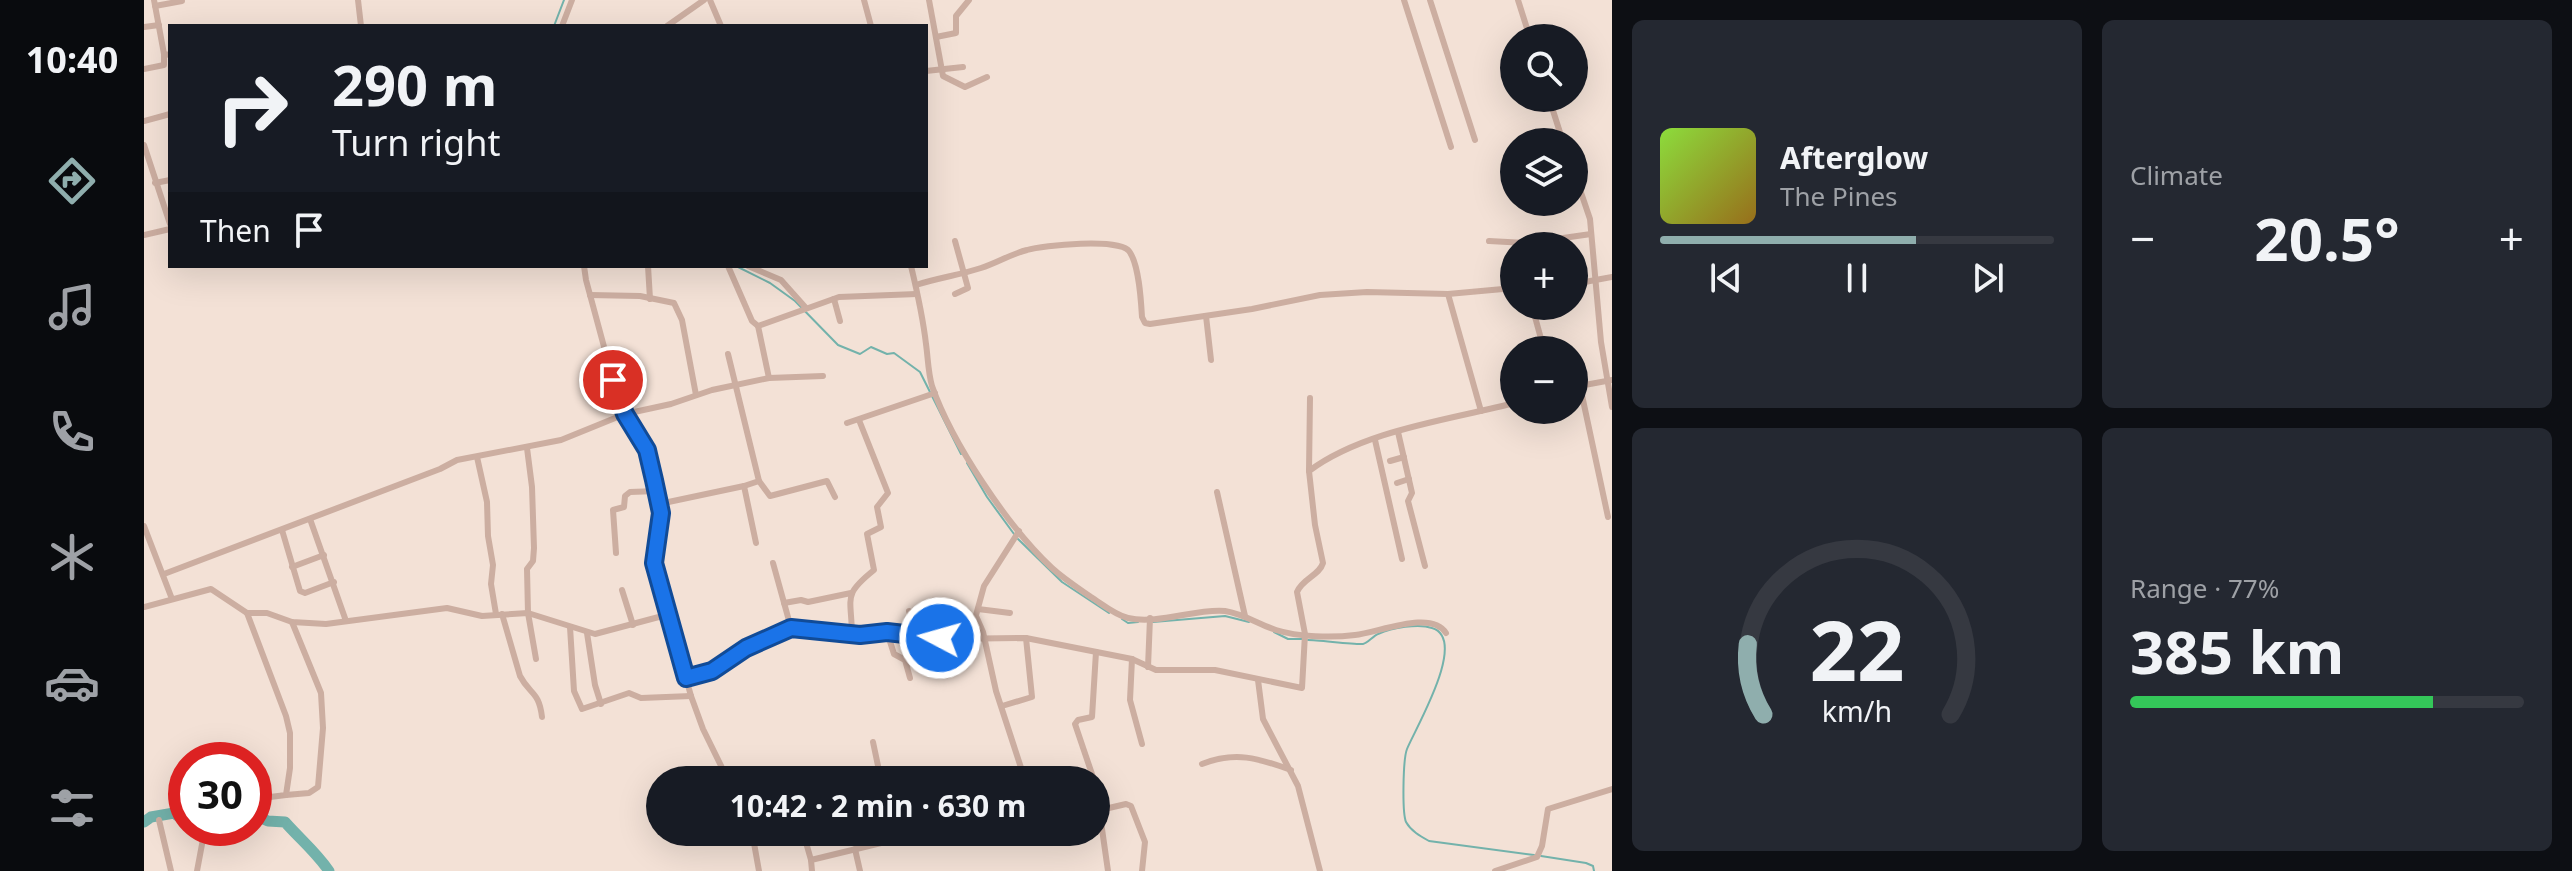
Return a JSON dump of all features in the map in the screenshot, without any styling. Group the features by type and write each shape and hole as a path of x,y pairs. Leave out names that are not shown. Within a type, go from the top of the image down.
{"street":[{"path":"358,0 361,24"},
{"path":"563,24 572,0"},
{"path":"670,24 707,0 720,24"},
{"path":"864,0 870,24"},
{"path":"929,0 943,76 965,87 987,77"},
{"path":"936,37 956,33 956,17 969,0"},
{"path":"1404,0 1451,147"},
{"path":"1430,0 1475,140"},
{"path":"1518,0 1526,24"},
{"path":"144,69 164,65 167,54 155,3 182,1"},
{"path":"144,27 168,30"},
{"path":"928,71 963,67"},
{"path":"144,121 168,115"},
{"path":"144,145 168,220"},
{"path":"155,183 168,180"},
{"path":"1588,213 1601,342 1612,407"},
{"path":"144,235 168,227"},
{"path":"955,241 968,288 955,294"},
{"path":"1489,241 1500,242"},
{"path":"916,285 1034,248 1071,244 1122,246 1130,252 1145,323 1206,316 1320,295 1367,292 1448,294 1500,289"},
{"path":"584,268 625,414 647,450 659,504 660,527 654,563 691,696 721,766"},
{"path":"648,268 650,299"},
{"path":"729,268 752,321 758,326 769,378"},
{"path":"753,268 781,280 805,308"},
{"path":"912,268 931,394 1016,535 1054,570 1102,605 1130,619 1150,621 1218,611 1245,616 1277,630 1305,637 1350,636 1432,622 1438,623 1446,633"},
{"path":"1588,280 1612,277"},
{"path":"758,326 834,299 857,295 917,294"},
{"path":"1448,294 1481,411"},
{"path":"590,295 674,303 691,362 696,395"},
{"path":"834,299 840,321"},
{"path":"1206,316 1211,360"},
{"path":"1601,342 1612,341"},
{"path":"728,354 759,481 770,496 827,481 835,497"},
{"path":"164,574 457,460 575,436 625,414 737,384 769,378 823,376"},
{"path":"1588,385 1609,381"},
{"path":"847,423 931,394"},
{"path":"686,678 712,671 746,648 791,628 918,636 1026,638 1132,659 1163,671 1215,670 1302,688 1305,637 1297,592 1302,583 1321,569 1323,563 1309,471 1310,398"},
{"path":"1309,471 1324,460 1398,432 1500,406"},
{"path":"852,633 851,593 854,586 874,570 867,533 881,527 877,507 888,493 859,420"},
{"path":"1586,424 1608,517"},
{"path":"1398,432 1412,493 1408,501 1425,566"},
{"path":"1375,440 1402,559"},
{"path":"527,448 534,548 533,561 527,569 528,613 536,659"},
{"path":"477,457 487,502 493,565 491,584 520,676 537,695 542,717"},
{"path":"1390,461 1404,457"},
{"path":"1397,483 1409,479"},
{"path":"659,504 759,481"},
{"path":"744,486 756,543"},
{"path":"616,553 613,510 624,507 625,496 630,492 657,491"},
{"path":"1217,492 1245,616"},
{"path":"310,519 346,621"},
{"path":"144,526 172,599"},
{"path":"282,530 299,589 303,593 334,582"},
{"path":"970,637 984,586 1016,535"},
{"path":"292,567 324,555"},
{"path":"773,563 791,628"},
{"path":"144,607 211,589 247,613 267,613 292,622 326,624 447,608 482,616 528,613 587,633 604,634 670,614"},
{"path":"622,590 633,625"},
{"path":"784,603 801,600 808,603 851,593"},
{"path":"909,611 918,636"},
{"path":"977,612 1010,613"},
{"path":"977,612 1021,766"},
{"path":"247,613 286,716 290,745 286,795"},
{"path":"1148,667 1150,621"},
{"path":"272,796 309,793 318,787 323,728 321,693 292,622"},
{"path":"570,627 574,691 582,709 629,693 641,698 691,696"},
{"path":"887,632 894,654 905,660 910,678"},
{"path":"587,633 601,704"},
{"path":"1002,706 1032,697 1026,638"},
{"path":"1089,766 1075,724 1078,720 1092,717 1096,652"},
{"path":"1132,659 1130,700 1142,744"},
{"path":"1258,680 1263,719 1300,792 1320,871"},
{"path":"873,742 878,766"},
{"path":"1202,764 1223,756 1243,757 1291,770"},
{"path":"1495,871 1538,855 1548,809 1612,789"},
{"path":"1110,808 1126,804 1131,806 1145,842 1142,871"},
{"path":"159,820 171,871"},
{"path":"197,871 202,846"},
{"path":"755,846 759,871"},
{"path":"807,846 812,871"},
{"path":"811,860 867,846"},
{"path":"1104,846 1108,871"},
{"path":"855,849 860,871"}],"waterway":[{"path":"555,24 564,0"},
{"path":"740,268 770,283 795,301 838,345 860,354 871,347 887,354 894,353 920,372 961,454"},
{"path":"967,463 1014,534"},
{"path":"1018,539 1062,582 1109,613"},
{"path":"1153,622 1225,616 1249,622"},
{"path":"1122,619 1128,623 1138,622"},
{"path":"1308,640 1363,644 1384,632 1412,626 1432,628 1442,636 1445,649 1442,666 1407,749 1404,774 1406,822 1413,831 1429,841 1534,855"},
{"path":"1274,632 1288,639 1302,639"},
{"path":"144,822 151,817 168,814"},
{"path":"272,821 285,822 329,871"},
{"path":"1541,856 1586,863 1593,866 1594,871"}],"route":[{"path":"613,380 625,414 647,450 661,513 654,563 686,678 712,671 746,648 791,628 860,635 887,632 940,638"}]}
